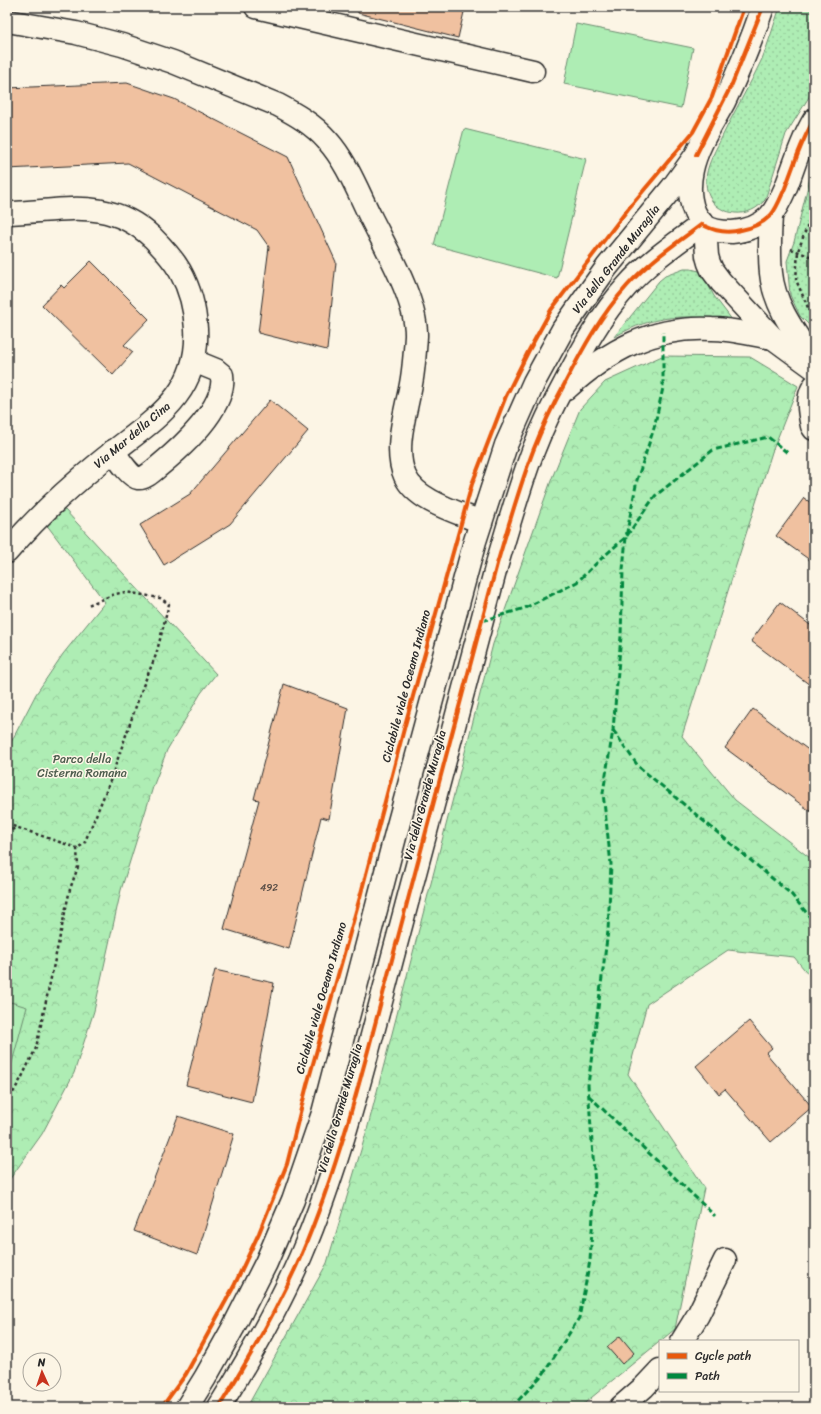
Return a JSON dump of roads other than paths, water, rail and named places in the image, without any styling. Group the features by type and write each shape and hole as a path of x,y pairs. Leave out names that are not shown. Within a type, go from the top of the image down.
{"street":[{"path":"256,7 533,71"},
{"path":"763,7 732,84 696,155 691,172 690,194 693,209 704,225 707,256 712,270 727,290 773,338 814,368"},
{"path":"7,21 99,38 151,54 264,98 294,114 319,131 335,151 348,172 408,296 416,328 413,369 401,442 403,471 405,477 413,490 430,501 481,522"},
{"path":"704,225 717,231 734,232 763,222 771,215 783,193 802,142 814,120"},
{"name":"Via della Grande Muraglia","path":"187,1407 233,1328 266,1263 293,1200 323,1113 396,833 481,522 506,445 534,382 555,342 575,310 607,267 672,188 696,155"},
{"name":"Via Mar della Cina","path":"7,213 65,209 94,210 117,214 148,233 169,255 178,268 190,294 196,320 194,361 183,387 170,404 153,421 113,451 57,500 7,552"},
{"path":"771,215 770,274 773,286 784,314 814,361"},
{"name":"Via della Grande Muraglia","path":"218,1407 252,1352 282,1294 306,1241 334,1168 346,1130 378,1012 497,564 533,451 582,348 610,306 627,286 649,265 704,225"},
{"path":"557,398 590,369 605,359 642,339 663,332 680,329 714,329 773,338"},
{"path":"113,451 132,475 137,478 142,478 148,475 178,451 202,425 222,389 223,382 222,375 216,370 194,361"},
{"path":"814,386 810,393 808,406 812,426 814,428"},
{"path":"683,1340 698,1315 725,1260"},
{"path":"621,1407 644,1388 659,1371"}],"park label":[{"name":"Parco della Cisterna Romana","path":"82,766"}]}
